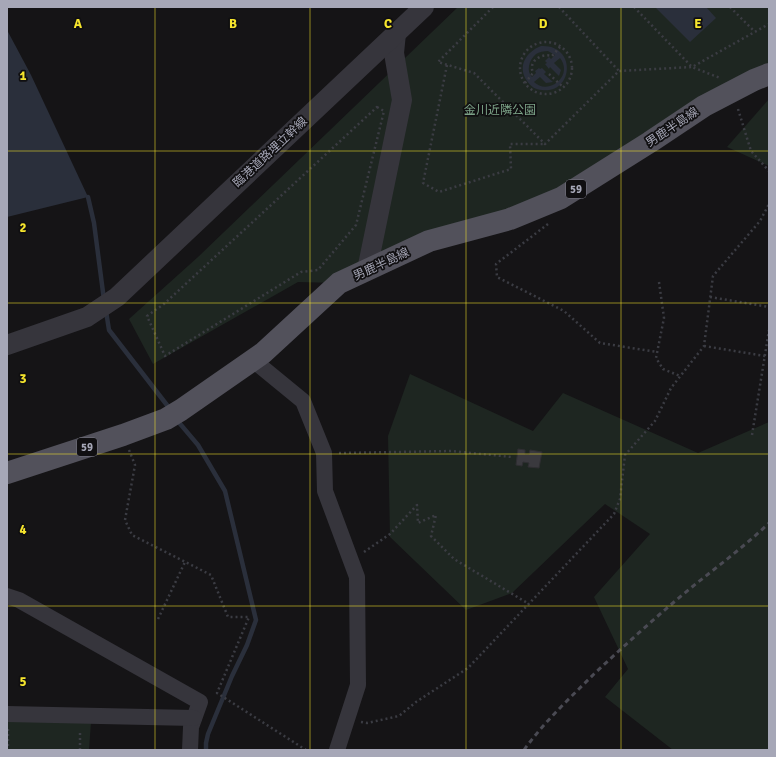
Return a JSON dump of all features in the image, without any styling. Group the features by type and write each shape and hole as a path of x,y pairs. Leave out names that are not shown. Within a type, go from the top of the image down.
{"main road":[{"name":"男鹿半島線","path":"7,473 123,435 174,414 263,353 339,283 429,241 510,219 561,198 704,106 740,96 769,74"}],"street":[{"name":"臨港道路埋立幹線","path":"7,345 87,317 117,297 424,7"},
{"path":"367,270 402,100 394,53 396,33"},
{"path":"253,360 303,401 324,453 325,491 357,577 358,685 337,750"},
{"path":"7,596 19,600 200,702 191,727 190,750"},
{"path":"7,714 194,718"}],"path":[{"path":"493,7 438,62 474,73 545,144"},
{"path":"559,7 619,71"},
{"path":"634,7 692,67 740,96 737,110 751,151 769,172"},
{"path":"730,7 754,31"},
{"path":"447,64 422,183 439,192 511,169 510,144 545,144 619,71 692,67 754,31 769,24"},
{"path":"541,43 549,43 560,47 569,57 572,65 571,73 568,81 556,92 547,94 539,93 531,89 525,83 521,75 520,67 522,58 533,46 541,43"},
{"path":"525,83 533,73 532,65 538,57 542,55 552,56 560,47"},
{"path":"549,74 563,87"},
{"path":"377,106 384,111 356,225 318,270 301,272 165,356 147,316 164,304 377,106"},
{"path":"347,718 368,723 399,716 416,702 468,668 614,514 620,500 625,455 655,421 672,388 704,346 713,276 760,221 769,204"},
{"path":"551,222 496,264 497,277 564,311 600,343 657,352"},
{"path":"659,282 664,318 656,358 663,369 680,376"},
{"path":"710,297 769,307"},
{"path":"752,435 769,330"},
{"path":"704,346 765,356"},
{"path":"123,435 135,465 125,520 132,535 211,575 228,617 249,617 217,693 306,750"},
{"path":"324,453 452,451 512,457"},
{"path":"351,561 390,534 417,505 418,523 436,515 431,536 454,559 529,604"},
{"path":"158,620 185,562"}],"green space":[{"name":"金川近隣公園","path":"458,7 769,7 769,72 561,196 338,283 298,282 153,364 129,319 198,257"},
{"path":"769,99 769,166 727,147"},
{"path":"410,374 533,431 563,393 698,453 769,422 769,750 673,750 605,697 628,669 594,597 650,534 605,504 512,593 466,610 390,537 388,436"},
{"path":"7,720 91,722 89,750 7,750"}],"water":[{"path":"655,7 706,7 716,18 690,42"},
{"path":"7,30 31,75 88,197 7,217"},
{"path":"541,46 553,47 561,53 566,60 567,69 565,77 560,85 553,89 540,90 535,88 528,83 524,75 523,65 525,60 531,52","holes":["543,51 548,51 555,55 551,59 549,57 545,61 547,63 545,64 559,76 561,70 554,63 560,58 564,71 562,77 558,82 552,85 546,87 540,86 534,82 540,77 546,83 553,82 544,74 546,72 542,68 535,71 536,73 532,77 530,75 529,66 532,59 536,54"]}],"building":[{"path":"518,449 525,450 525,454 529,454 530,450 542,452 539,468 528,467 529,463 523,462 522,466 516,465"}],"waterway":[{"path":"88,197 94,223 104,300"},
{"path":"106,311 109,330 170,409"},
{"path":"176,419 198,445 225,491 256,620 247,645 232,676 208,734 206,750"}],"railway":[{"path":"524,750 558,710 594,674 667,608 741,548 769,523"}]}
